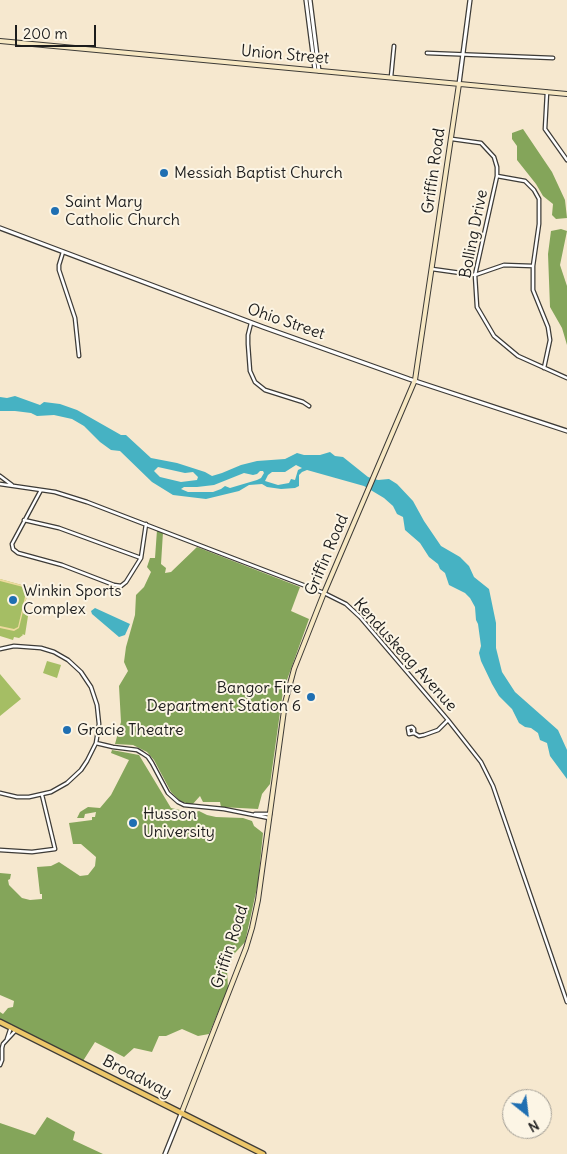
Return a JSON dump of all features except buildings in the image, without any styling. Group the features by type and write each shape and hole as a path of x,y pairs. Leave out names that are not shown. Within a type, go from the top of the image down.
{"main road":[{"name":"Union Street","path":"0,41 567,94"},
{"name":"Griffin Road","path":"181,1114 246,948 258,900 285,703 294,669 324,592 415,380 459,84"},
{"name":"Broadway","path":"0,1022 263,1154"}],"street":[{"path":"306,0 317,70"},
{"path":"310,0 317,70"},
{"name":"Griffin Road","path":"459,84 470,0"},
{"path":"391,77 394,46"},
{"path":"427,53 553,58"},
{"path":"547,92 545,128 567,159"},
{"name":"Bolling Drive","path":"452,138 481,143 494,157 497,167 497,176 475,275 477,307 494,336 518,356 567,378"},
{"path":"497,176 525,181 534,190 539,199 539,224 533,266 533,290 548,328 550,340 544,368"},
{"name":"Ohio Street","path":"0,228 251,323 567,432"},
{"path":"63,252 59,270 70,298 75,318 79,356"},
{"path":"432,269 475,275 504,265 533,266"},
{"path":"251,323 248,344 250,371 255,382 265,390 303,402 309,406"},
{"path":"0,476 12,485"},
{"name":"Kenduskeag Avenue","path":"0,484 41,490 81,500 324,592 346,604 360,617 482,762 493,786 567,1002"},
{"path":"41,490 12,544 14,549 114,585 121,586 126,582 141,558 146,524"},
{"path":"24,520 60,528 141,558"},
{"path":"0,649 14,646 41,648 60,655 75,666 91,687 97,705 99,724 96,743 87,762 75,777 59,788 42,795 17,797 0,793"},
{"path":"414,733 421,736 431,733 438,730 448,720"},
{"path":"96,743 137,750 148,757 168,793 184,805 270,816"},
{"path":"0,850 26,852 55,849 42,795"},
{"path":"0,1065 2,1048 11,1027"},
{"path":"7,1039 16,1030"},
{"path":"165,1154 181,1114"}],"green space":[{"path":"523,129 552,172 565,200 567,218 556,219 552,215 553,204 543,196 517,160 517,146 512,139 512,133"},
{"path":"561,229 567,231 560,265 567,286 567,345 562,328 550,307 548,254 551,231"},
{"path":"157,530 163,532 161,564 166,568 165,573 171,572 197,547 300,587 291,611 309,619 283,691 270,784 262,794 258,809 221,807 220,802 203,802 200,796 192,805 180,801 171,792 154,760 147,752 133,745 115,744 121,722 119,686 128,671 124,662 135,615 136,595 144,587 151,572 147,567 150,558 155,558"},
{"name":"Winkin Sports Complex","path":"0,579 29,587 23,613 28,616 25,635 22,634 19,638 14,637 13,640 0,636"},
{"path":"47,661 61,665 57,678 43,673"},
{"path":"0,674 21,699 0,716"},
{"path":"112,750 139,755 171,808 193,813 199,811 216,817 243,818 252,821 254,826 263,833 258,883 245,942 235,953 227,970 228,988 209,1034 198,1036 182,1029 166,1036 159,1036 152,1052 134,1048 124,1057 95,1042 83,1061 0,1019 0,1012 3,1014 8,1008 13,1007 14,1001 0,995 0,873 11,874 8,880 9,885 22,898 30,900 42,899 37,867 51,866 59,862 80,876 88,875 95,866 96,857 81,844 73,844 69,823 92,820 96,812 85,814 84,818 77,818 80,812 88,807 100,808 111,795 129,760 111,753"},
{"path":"47,1117 75,1132 73,1140 103,1154 0,1154 0,1123 35,1135"}],"sand":[{"path":"0,579 29,587 19,628 14,631 0,628 0,626 14,629 18,627 27,588 0,581"}],"water":[{"path":"15,396 40,405 44,402 60,404 77,410 121,435 126,435 151,458 177,463 212,476 257,461 285,459 297,453 320,455 330,452 335,456 343,457 368,477 378,480 389,479 397,484 413,501 441,546 460,557 469,566 474,577 489,589 496,623 496,648 502,672 515,692 558,730 567,750 567,779 550,756 547,743 540,740 538,733 531,728 519,723 512,709 499,696 492,684 481,661 478,624 475,607 470,598 465,593 449,585 445,573 429,557 420,543 405,530 403,517 397,514 393,506 384,498 364,486 307,470 299,475 299,486 295,488 281,489 267,487 262,484 249,485 239,491 206,499 173,495 152,482 120,451 111,450 84,426 72,419 54,415 37,416 31,413 0,411 0,397","holes":["296,465 302,468 298,470 295,480 291,479 289,483 278,485 265,481 272,472 285,472","158,467 185,473 193,472 198,477 197,480 181,482 160,477 154,471","260,471 264,473 257,480 230,488 225,486 213,492 188,492 181,489 184,487 214,485 244,473 257,474"]},
{"path":"95,608 130,624 125,635 119,637 92,614 91,611"}],"place":[{"name":"Messiah Baptist Church","path":"164,173"},
{"name":"Saint Mary Catholic Church","path":"55,211"},
{"name":"Winkin Sports Complex","path":"13,600"},
{"name":"Bangor Fire Department Station 6","path":"311,697"},
{"name":"Gracie Theatre","path":"67,730"},
{"name":"Husson University","path":"133,823"}]}
